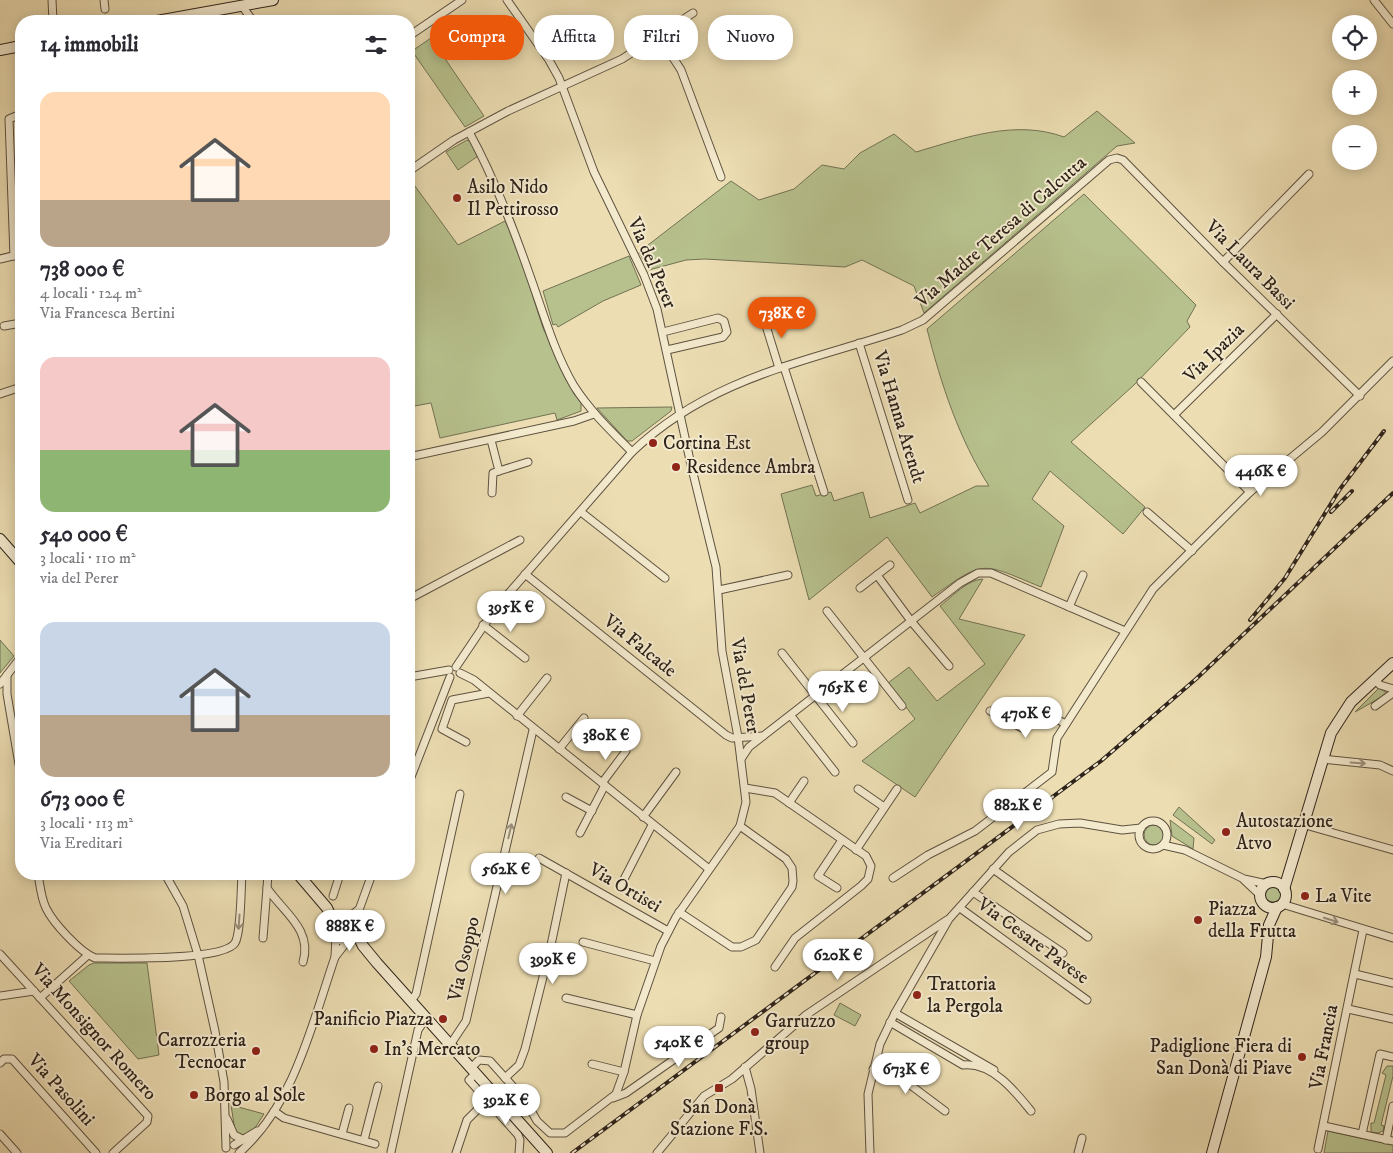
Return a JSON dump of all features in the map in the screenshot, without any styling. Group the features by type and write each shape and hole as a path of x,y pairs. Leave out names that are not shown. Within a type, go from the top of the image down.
{"street":[{"path":"52,0 53,15"},
{"path":"104,0 104,9"},
{"path":"191,15 273,0"},
{"path":"415,32 462,0"},
{"name":"Via del Perer","path":"474,1071 479,1060 490,1061 525,1100 537,1121 545,1130 555,1134 566,1134 612,1098 619,1087 637,1015 655,961 668,931 740,826 746,808 738,737 722,652 716,567 663,332 652,295 594,172 563,87 550,60 506,0"},
{"path":"1374,0 1393,24"},
{"path":"242,6 249,15"},
{"path":"689,15 693,12"},
{"path":"0,50 15,47"},
{"path":"415,168 469,132 526,102 612,65 624,58"},
{"path":"674,60 680,70 721,177"},
{"path":"15,117 10,119 15,216"},
{"path":"469,132 511,225 546,323 574,384 594,414 632,452"},
{"name":"Via Laura Bassi","path":"1117,158 1123,160 1223,262 1360,396"},
{"name":"Via Madre Teresa di Calcutta","path":"415,761 454,672 483,625 632,452 656,429 720,390 912,326 923,320 1109,160 1117,158"},
{"path":"1223,262 1310,174"},
{"path":"0,259 15,255"},
{"name":"Via Ipazia","path":"1174,414 1277,314"},
{"path":"763,316 824,492"},
{"path":"663,332 718,318 724,321 727,332 723,337 667,350"},
{"path":"4,326 15,324"},
{"name":"Via Hanna Arendt","path":"860,343 908,500"},
{"path":"893,878 928,855 975,831 1052,772 1057,738 1153,590 1250,492 1322,432 1393,361"},
{"path":"1142,382 1250,492"},
{"path":"0,394 15,389"},
{"path":"415,456 491,440 594,414"},
{"path":"491,440 498,471"},
{"path":"492,493 493,473 528,462"},
{"path":"581,512 665,578"},
{"path":"1147,512 1192,551"},
{"path":"0,539 15,556"},
{"path":"415,596 520,540"},
{"path":"860,588 890,565"},
{"path":"741,759 749,747 966,578 982,572 991,573 1125,631"},
{"name":"Via Falcade","path":"525,574 726,735 732,738 738,737"},
{"path":"1069,607 1083,574"},
{"path":"719,590 788,575"},
{"path":"877,575 911,621 949,666"},
{"path":"827,612 902,706"},
{"path":"483,625 525,658"},
{"path":"782,653 853,743"},
{"path":"1212,1153 1266,956 1269,925 1285,896 1284,889 1290,864 1331,733 1351,702 1393,663"},
{"path":"0,684 15,665"},
{"path":"415,676 454,672 474,680 533,730 604,784 709,869"},
{"path":"7,675 7,694 15,741"},
{"path":"517,716 547,678"},
{"path":"1374,679 1380,685 1393,691 1376,706"},
{"path":"466,742 442,729 452,700 488,692"},
{"path":"990,710 1022,728 1035,708 1066,724"},
{"path":"791,716 835,772"},
{"path":"559,749 584,718"},
{"name":"Via Osoppo","path":"450,1045 466,1021 533,730"},
{"path":"738,737 763,736"},
{"path":"580,833 604,784 626,751"},
{"path":"1322,759 1380,766 1393,771"},
{"path":"644,817 676,772"},
{"path":"789,804 804,781"},
{"path":"745,788 774,793 870,861 871,872 868,879 795,938 775,967"},
{"path":"856,850 897,789"},
{"path":"858,790 884,807"},
{"path":"411,1001 416,994 460,794"},
{"path":"566,797 592,811"},
{"path":"657,1153 697,1102 732,1079 806,1015 949,919 992,869 1028,836 1047,826 1080,823 1122,830 1141,828 1147,822 1157,822 1165,827 1167,835 1163,845"},
{"path":"621,886 652,824"},
{"path":"1302,824 1393,850"},
{"path":"680,912 732,947 741,947 756,940 792,887 793,874 786,859 740,826"},
{"path":"1140,840 1141,828"},
{"path":"1122,830 1151,849 1163,845 1185,850 1244,879 1278,884 1284,889"},
{"path":"1167,835 1185,850"},
{"path":"837,888 818,876 842,840"},
{"name":"Via Ortisei","path":"539,858 668,931"},
{"path":"1269,925 1262,900 1262,889 1290,864"},
{"path":"992,869 1088,937"},
{"name":"Via Ortisei","path":"505,1078 519,1065 524,1049 551,945 566,873"},
{"path":"1244,879 1262,900 1393,938"},
{"path":"39,880 48,912 88,955 95,958 198,955 224,950 234,944 238,932 242,880"},
{"path":"168,880 183,906 198,955 220,1054 226,1114 224,1151"},
{"path":"263,938 268,880"},
{"path":"303,880 327,908 348,918"},
{"path":"333,896 338,880"},
{"path":"234,1145 239,1153 263,1126 274,1111 293,1074 334,958 336,936 369,880"},
{"path":"267,888 300,928 304,949 303,962"},
{"path":"973,892 1063,953"},
{"name":"Via Cesare Pavese","path":"960,908 1087,1000"},
{"path":"348,918 352,937 363,946 547,1153"},
{"path":"870,1153 867,1102 872,1069 880,1044 890,1022 949,919"},
{"name":"Via Francia","path":"1318,1149 1363,930"},
{"path":"336,936 342,939 352,937"},
{"path":"334,958 352,937"},
{"path":"583,942 655,961"},
{"name":"Via Monsignor Romero","path":"0,954 148,1116 146,1122 113,1153"},
{"path":"40,998 88,955"},
{"path":"1355,974 1393,983"},
{"path":"0,996 34,991"},
{"path":"566,998 637,1015"},
{"path":"1348,1009 1393,1018"},
{"path":"895,1013 994,1070"},
{"path":"612,1098 626,1094 719,1028 721,1017"},
{"path":"391,1152 418,1030 426,1018"},
{"path":"890,1022 964,1065 974,1064 1011,1085 1030,1111"},
{"path":"1362,1134 1380,1054 1393,1057"},
{"name":"Via Pasolini","path":"0,1063 8,1058 12,1059 96,1153"},
{"path":"592,1064 624,1072"},
{"path":"745,1067 751,1089 760,1153"},
{"path":"872,1069 901,1078 945,1111"},
{"path":"474,1071 469,1080 511,1127 520,1140 518,1153"},
{"path":"364,1140 378,1086"},
{"path":"456,1153 467,1120 486,1100"},
{"path":"1324,1126 1390,1140 1393,1106"},
{"path":"342,1134 349,1108"},
{"path":"274,1111 284,1118 375,1144"},
{"path":"226,1114 234,1135 244,1140"},
{"path":"224,1151 244,1140 263,1126"},
{"path":"0,1134 17,1153"},
{"path":"1078,1153 1082,1138"}],"green space":[{"path":"430,39 430,60 446,60 484,116 465,127 415,55 415,49"},
{"path":"1097,111 1135,143 1117,146 924,313 914,286 862,260 845,267 705,259 686,260 649,270 639,252 731,181 759,200 794,189 822,165 844,169 860,153 894,134 916,152 971,136 1008,130 1046,132 1064,137"},
{"path":"467,140 471,142 478,156 458,170 446,152"},
{"path":"415,186 458,245 505,221 517,247 543,328 574,394 581,403 581,411 557,420 555,413 440,438 431,403 415,406"},
{"path":"1084,194 1196,305 1187,321 1190,327 1134,385 1071,442 1145,507 1123,534 1050,471 1032,499 1064,526 1041,587 994,569 984,568 963,576 932,597 887,537 809,600 781,494 812,485 816,496 831,492 834,501 863,492 870,518 915,503 920,513 976,486 989,486 978,468 952,410 938,370 927,329"},
{"path":"629,256 641,285 603,301 558,327 556,324 553,325 543,291"},
{"path":"672,407 671,411 632,441 627,441 597,408"},
{"path":"983,579 959,619 1025,635 915,797 862,761 915,719 888,683 909,667 937,701 985,664 940,606 966,585"},
{"path":"0,640 14,656 0,673"},
{"path":"1379,688 1387,693 1355,712"},
{"path":"1179,807 1215,840 1212,844 1173,815"},
{"path":"1170,820 1194,838 1193,849 1172,836"},
{"path":"1150,825 1158,825 1164,831 1164,839 1158,845 1150,845 1144,839 1144,831"},
{"path":"1273,886 1279,888 1281,894 1279,900 1273,902 1267,900 1265,894 1267,888"},
{"path":"342,920 348,920 352,927 348,934 342,934 338,930 338,924"},
{"path":"94,963 147,963 159,1055 138,1059 69,981"},
{"path":"840,1003 861,1015 855,1026 834,1015"},
{"path":"1387,1066 1393,1066 1393,1076 1381,1125 1384,1126 1383,1131 1378,1133 1371,1132 1371,1123 1374,1123 1386,1075 1382,1073"},
{"path":"231,1105 264,1114 253,1131 243,1135 235,1131"},
{"path":"1328,1131 1393,1145 1393,1153 1324,1153"}],"railway":[{"path":"1250,620 1285,578 1340,489 1384,431"},
{"path":"1331,512 1352,491"},
{"path":"572,1153 1101,761 1196,679 1393,493"}],"place":[{"name":"Asilo Nido Il Pettirosso","path":"457,198"},
{"name":"Cortina Est","path":"653,443"},
{"name":"Residence Ambra","path":"676,467"},
{"name":"Autostazione Atvo","path":"1226,832"},
{"name":"La Vite","path":"1305,896"},
{"name":"Piazza della Frutta","path":"1198,920"},
{"name":"Trattoria la Pergola","path":"917,995"},
{"name":"Panificio Piazza","path":"443,1019"},
{"name":"Garruzzo group","path":"755,1032"},
{"name":"In's Mercato","path":"374,1049"},
{"name":"Carrozzeria Tecnocar","path":"256,1051"},
{"name":"Padiglione Fiera di San Donà di Piave","path":"1302,1057"},
{"name":"San Donà Stazione F.S.","path":"719,1088"},
{"name":"Borgo al Sole","path":"194,1095"}]}
